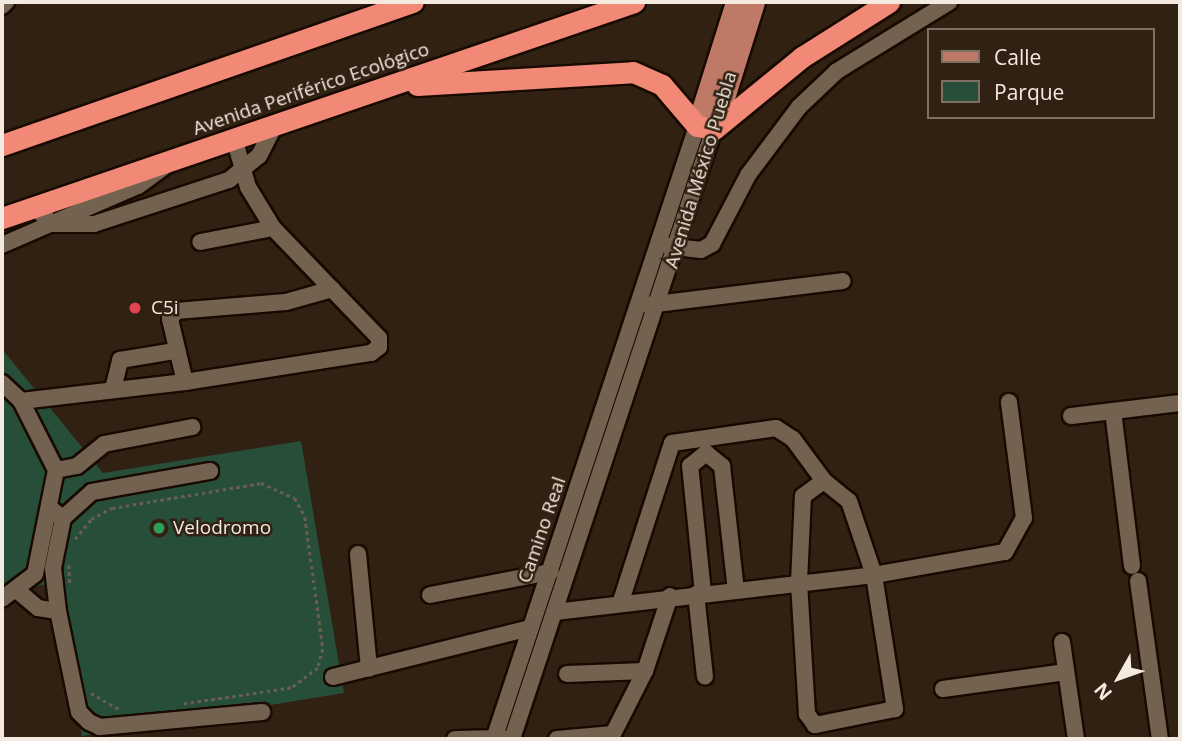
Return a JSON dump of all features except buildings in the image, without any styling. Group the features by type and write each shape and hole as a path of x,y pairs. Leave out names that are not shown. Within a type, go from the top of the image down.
{"highway":[{"path":"322,33 373,2"},
{"path":"2,145 413,2"},
{"name":"Avenida Periférico Ecológico","path":"2,218 634,2"},
{"path":"390,87 633,72 662,85 705,127 802,57 889,2"}],"main road":[{"name":"Avenida México Puebla","path":"705,127 736,2"},
{"name":"Avenida México Puebla","path":"705,127 754,2"}],"street":[{"path":"2,6 6,2"},
{"path":"659,243 676,249 712,244 773,136 837,71 948,2"},
{"path":"34,207 53,224 94,224 243,171 275,124"},
{"name":"Avenida México Puebla","path":"629,334 659,243 705,127"},
{"name":"Avenida México Puebla","path":"648,339 676,249 705,127"},
{"path":"21,401 184,382 371,353 379,338 273,228 243,171 234,138"},
{"path":"2,245 138,186 177,158"},
{"path":"200,242 273,228"},
{"path":"639,303 658,307 844,281"},
{"path":"184,382 170,319 176,311 286,302 332,289"},
{"name":"Camino Real","path":"502,738 530,628 629,334"},
{"name":"Camino Real","path":"502,738 555,612 648,339"},
{"path":"113,389 120,360 175,351"},
{"path":"2,383 21,401 56,470 57,514 53,568 58,611 79,712 89,722 100,727 262,712"},
{"path":"555,612 621,601 874,575 983,558 1005,552 1017,539 1024,518 1009,402"},
{"path":"1071,416 1180,403"},
{"path":"1113,411 1160,739"},
{"path":"56,470 77,466 104,444 192,427"},
{"path":"621,601 672,443 776,428 793,439 824,481 849,501 874,575 895,709 815,725 807,715 799,583 803,496 824,481"},
{"path":"705,677 690,466 706,453 722,466 736,590"},
{"path":"2,600 19,592 36,573 57,514 92,492 210,471"},
{"path":"358,554 369,668"},
{"path":"430,595 551,572"},
{"path":"19,592 38,608 58,611"},
{"path":"557,739 613,734 645,671 670,597"},
{"path":"333,677 530,628"},
{"path":"1062,642 1076,739"},
{"path":"567,674 645,671"},
{"path":"943,689 1066,673"},
{"path":"455,739 502,738"}],"path":[{"path":"72,545 91,519 112,508 261,483 295,498 305,517 323,649 318,668 291,688 170,706"},
{"path":"69,555 71,595"},
{"path":"87,686 107,706 130,712"}],"green space":[{"name":"Velodromo","path":"2,349 103,473 301,441 344,693 82,736 56,583 2,591"}],"place":[{"name":"C5i","path":"135,308"},
{"name":"Velodromo","path":"159,528"}]}
